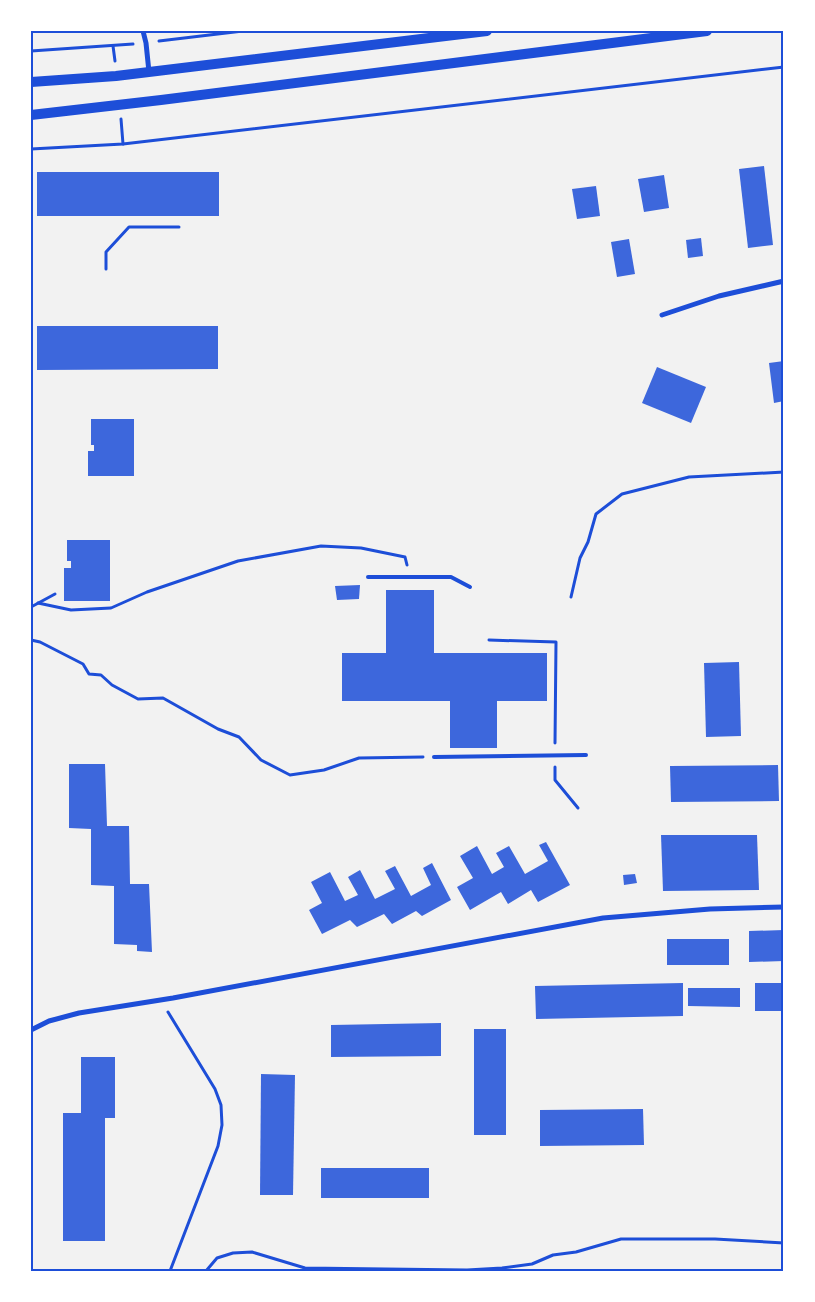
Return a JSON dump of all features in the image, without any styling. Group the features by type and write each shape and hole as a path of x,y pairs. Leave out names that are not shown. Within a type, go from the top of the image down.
{"main road":[{"path":"31,82 149,72 486,31"},
{"path":"31,114 161,100 707,31"}],"street":[{"path":"142,31 149,72"},
{"path":"662,315 718,296 784,281"},
{"path":"31,1030 49,1021 78,1013 173,998 594,920 710,909 784,908"}],"lane":[{"path":"368,577 451,577 470,587"},
{"path":"434,757 586,755"}],"path":[{"path":"113,46 115,61"},
{"path":"31,149 123,144 784,67"},
{"path":"120,117 123,144"},
{"path":"106,270 106,252 129,226 179,227"},
{"path":"571,597 580,558 588,542 596,514 622,494 689,477 784,472"},
{"path":"38,603 71,610 111,608 147,592 238,562 321,546 361,548 405,557 410,577"},
{"path":"31,607 55,594"},
{"path":"31,640 40,642 83,664 88,674 101,675 112,685 138,699 163,698 218,729 239,738 261,760 290,774 324,770 359,758 434,757"},
{"path":"489,640 556,642 555,780 578,808"},
{"path":"168,1012 215,1088 221,1105 222,1125 218,1146 170,1271"},
{"path":"206,1271 217,1258 233,1253 252,1252 306,1268 467,1270 532,1264 553,1256 576,1252 621,1239 715,1239 784,1243"}],"building":[{"path":"781,103 784,103 784,124 782,124"},
{"path":"764,166 773,245 748,248 739,169"},
{"path":"37,172 219,172 219,216 37,216"},
{"path":"664,175 669,208 644,212 638,179"},
{"path":"596,186 600,216 577,219 572,189"},
{"path":"701,238 703,256 688,258 686,240"},
{"path":"629,239 635,274 617,277 611,242"},
{"path":"37,326 218,326 218,369 37,370"},
{"path":"784,361 784,401 774,403 769,363"},
{"path":"657,367 706,387 691,423 642,403"},
{"path":"91,419 134,419 134,476 88,476 88,451 94,451 94,445 91,445"},
{"path":"67,540 110,540 110,601 64,601 64,568 71,568 71,561 67,561"},
{"path":"360,585 359,599 337,600 335,586"},
{"path":"386,590 434,590 434,653 547,653 547,701 497,701 497,748 450,748 450,701 342,701 342,653 386,653"},
{"path":"739,662 741,736 706,737 704,663"},
{"path":"69,764 105,764 107,826 129,826 130,884 149,884 152,952 137,951 137,945 114,944 114,886 91,885 91,829 69,828"},
{"path":"778,765 779,801 671,802 670,766"},
{"path":"661,835 757,835 759,890 663,891"},
{"path":"546,842 570,885 538,902 531,890 508,904 501,892 470,910 457,887 473,878 460,856 477,846 492,874 504,867 496,853 509,846 525,874 548,861 539,845"},
{"path":"432,863 451,900 422,916 416,911 392,924 384,914 357,927 350,920 322,934 309,910 322,903 311,882 330,872 345,901 358,895 348,877 360,870 375,899 395,889 385,871 395,866 411,896 431,885 423,868"},
{"path":"635,874 637,883 624,885 623,875"},
{"path":"784,930 784,961 749,962 749,931"},
{"path":"667,939 729,939 729,965 667,965"},
{"path":"683,983 683,1016 536,1019 535,986"},
{"path":"755,983 784,983 784,1011 755,1011"},
{"path":"688,988 740,988 740,1007 688,1006"},
{"path":"441,1023 441,1056 331,1057 331,1025"},
{"path":"474,1029 506,1029 506,1135 474,1135"},
{"path":"81,1057 115,1057 115,1118 105,1118 105,1241 63,1241 63,1113 81,1113"},
{"path":"261,1074 295,1075 293,1195 260,1195"},
{"path":"643,1109 644,1145 540,1146 540,1110"},
{"path":"321,1168 429,1168 429,1198 321,1198"}]}
